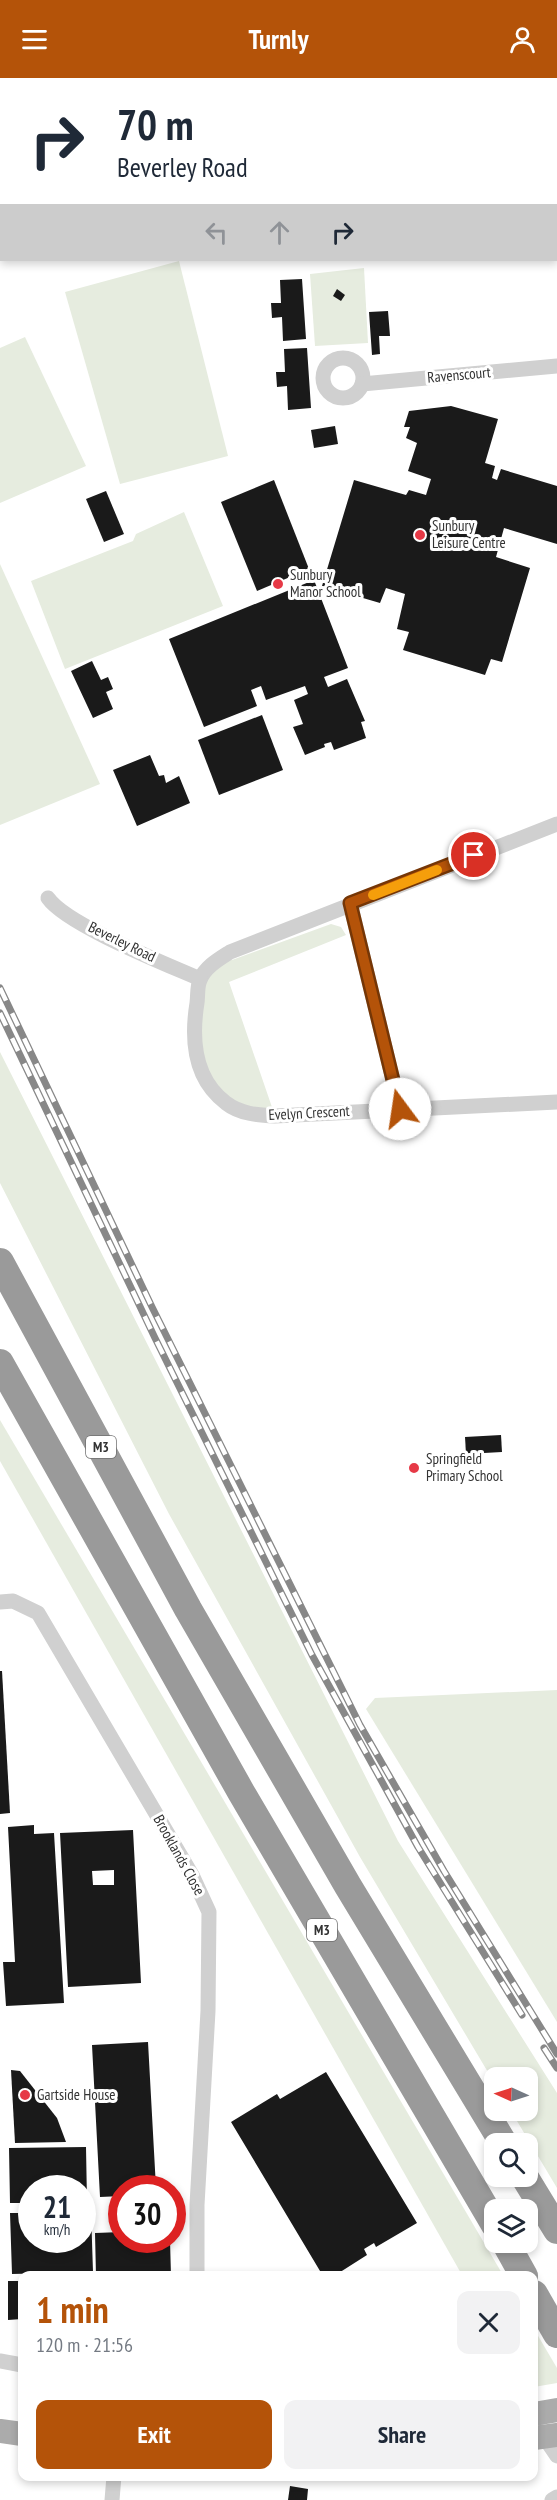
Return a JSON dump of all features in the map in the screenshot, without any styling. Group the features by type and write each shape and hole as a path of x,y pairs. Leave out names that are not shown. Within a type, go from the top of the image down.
{"highway":[{"name":"M3","path":"0,1262 194,1620 348,1886 497,2133"},
{"name":"M3","path":"0,1363 235,1783 484,2207"},
{"path":"531,2187 557,2230"},
{"path":"511,2253 521,2271"},
{"path":"538,2301 557,2334"}],"main road":[{"path":"538,2413 557,2410"},
{"path":"0,2431 18,2433"},
{"path":"538,2437 557,2435"}],"street":[{"name":"Ravenscourt","path":"362,384 557,366"},
{"path":"200,979 214,961 230,951 557,824"},
{"name":"Beverley Road","path":"48,898 54,907 106,936 200,979"},
{"path":"350,903 400,1109"},
{"name":"Evelyn Crescent","path":"200,979 194,1023 194,1045 200,1067 209,1087 228,1105 251,1115 275,1116 557,1102"},
{"name":"Brooklands Close","path":"0,1602 13,1601 38,1613 192,1875 209,1912 208,2011 197,2205 197,2271"},
{"path":"0,2361 18,2364"},
{"path":"538,2428 557,2456"},
{"path":"112,2500 114,2481"},
{"path":"552,2500 557,2497"}],"shaded area":[{"path":"179,261 228,456 120,484 65,292"},
{"path":"364,268 368,343 315,346 310,274"},
{"path":"25,337 86,466 0,503 0,348"},
{"path":"184,512 223,606 65,669 31,581 133,541 136,534"},
{"path":"0,564 100,784 0,825"},
{"path":"331,924 341,927 346,935 229,982 275,1116 228,1105 199,1067 200,979 223,956 232,960"},
{"path":"0,1052 398,1841 557,2093 557,2188 538,2156 538,2133 524,2133 517,2121 538,2121 538,2067 485,2067 360,1857 169,1514 0,1183"},
{"path":"0,1420 484,2243 484,2253 490,2253 501,2271 460,2271 0,1461"},
{"path":"557,1690 557,2022 366,1709 375,1698"},
{"path":"538,2336 557,2368 557,2383 538,2386"}],"building":[{"path":"302,279 306,339 283,341 282,317 272,318 271,303 281,303 280,280"},
{"path":"337,289 345,295 341,301 333,296"},
{"path":"388,311 390,336 379,336 380,354 372,355 369,312"},
{"path":"307,348 311,408 288,410 287,386 277,387 276,372 285,372 284,349"},
{"name":"Sunbury Leisure Centre","path":"451,406 498,419 485,463 495,466 492,478 497,480 501,469 557,486 557,544 504,528 496,557 530,568 502,662 491,659 485,675 403,650 409,632 397,629 405,594 386,588 380,603 322,586 354,480 406,495 409,490 426,495 431,479 408,471 417,443 406,438 410,427 404,427 409,411"},
{"path":"335,426 338,444 314,448 311,430"},
{"path":"274,480 309,569 257,591 221,502"},
{"path":"106,491 124,534 104,542 86,499"},
{"path":"314,580 348,668 324,677 328,687 347,679 365,721 361,722 366,738 334,750 331,742 305,755 293,727 303,724 294,700 308,694 305,686 266,700 261,686 251,690 257,706 204,727 169,639"},
{"path":"92,661 101,680 108,677 113,689 106,692 113,709 93,718 71,671"},
{"path":"262,715 283,770 219,795 198,740"},
{"path":"150,755 159,776 164,775 166,783 179,776 190,803 137,826 113,770"},
{"path":"501,1435 502,1452 466,1454 465,1437"},
{"path":"0,1671 2,1671 10,1813 0,1814"},
{"path":"34,1825 34,1834 54,1833 64,2003 6,2006 3,1962 15,1962 8,1827"},
{"path":"133,1830 141,1983 68,1987 60,1833","holes":["114,1870 114,1885 93,1885 92,1871"]},
{"path":"148,2042 155,2175 108,2175 108,2197 100,2197 92,2045"},
{"name":"Gartside House","path":"11,2070 20,2071 57,2118 66,2142 15,2143"},
{"path":"326,2072 417,2223 376,2247 374,2243 364,2249 367,2255 342,2271 320,2271 231,2122 277,2094 280,2099"},
{"path":"86,2147 87,2175 18,2175 18,2203 10,2203 9,2148"},
{"path":"10,2213 18,2213 18,2253 92,2253 93,2271 18,2271 18,2274 12,2274"},
{"path":"96,2233 108,2233 108,2253 170,2253 171,2271 96,2271"},
{"path":"8,2281 18,2281 18,2319 8,2320"},
{"path":"290,2486 308,2489 307,2500 288,2500"}],"railway":[{"path":"0,988 152,1307 360,1725 444,1871 557,2054"},
{"path":"0,1013 155,1338 312,1655 418,1847 522,2015"},
{"path":"544,2048 557,2068"}],"slow traffic":[{"path":"373,895 437,870"}],"place":[{"name":"Sunbury Leisure Centre","path":"420,535"},
{"name":"Sunbury Manor School","path":"278,584"},
{"name":"Springfield Primary School","path":"414,1468"},
{"name":"Gartside House","path":"25,2095"}],"route":[{"path":"400,1109 350,903 474,855"}]}
